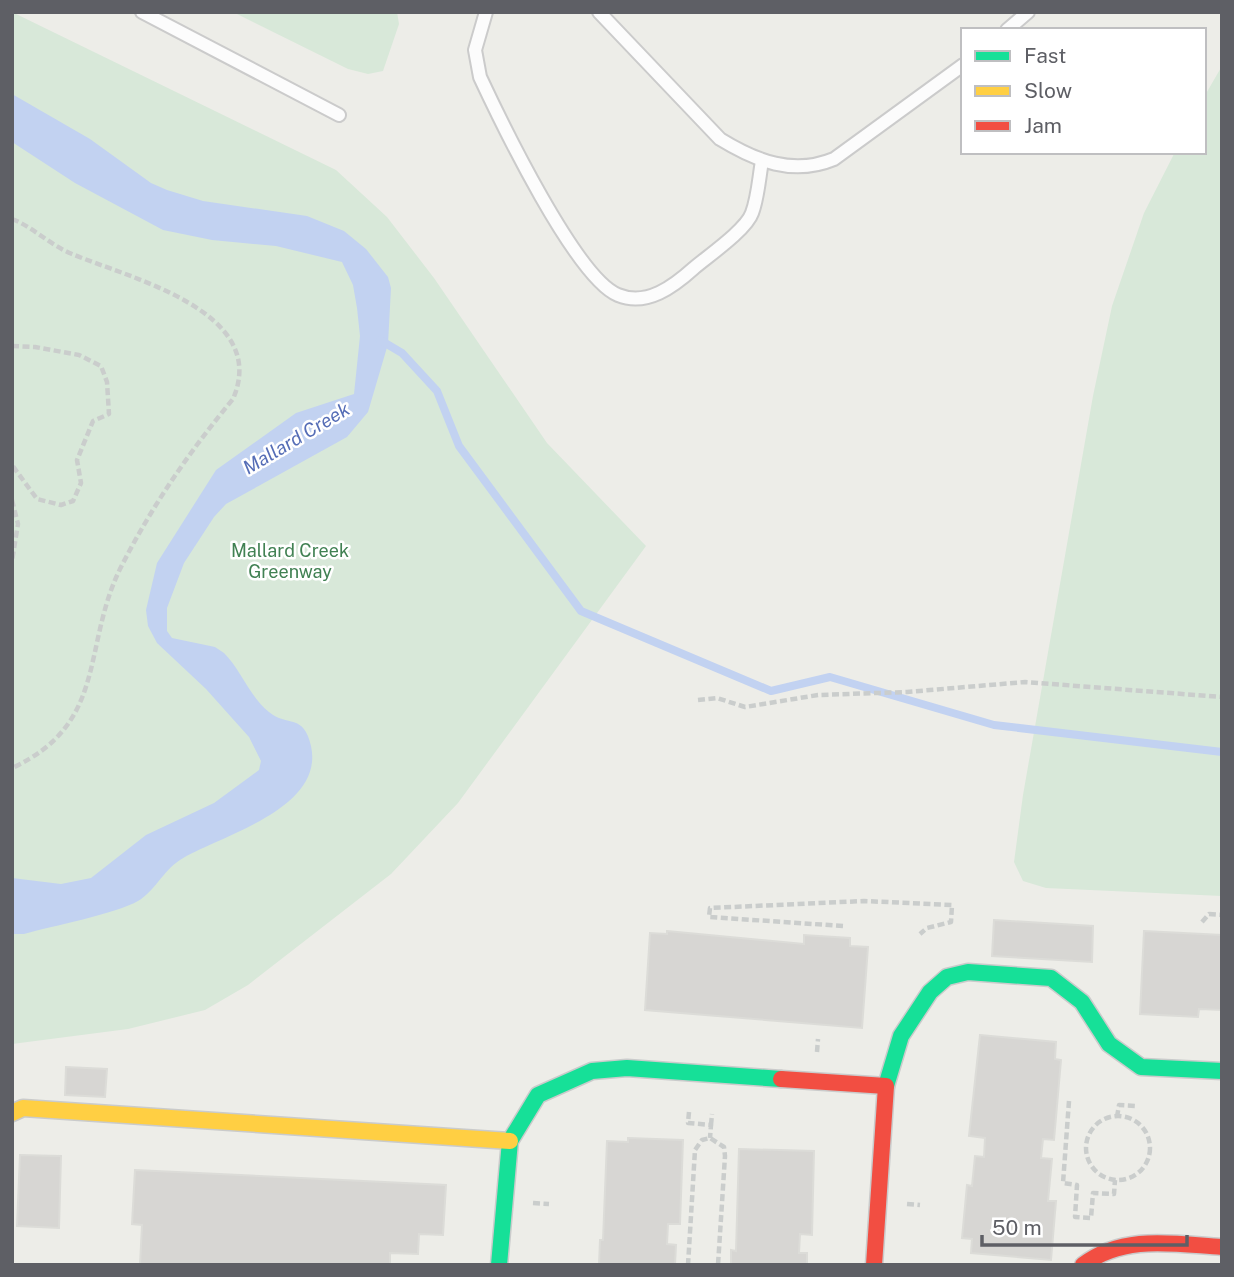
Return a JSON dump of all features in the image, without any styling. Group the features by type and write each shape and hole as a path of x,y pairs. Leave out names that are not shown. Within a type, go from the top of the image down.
{"street":[{"path":"874,1265 886,1086 901,1036 930,992 947,976 968,972 1051,978 1082,1003 1109,1044 1141,1067 1222,1071"},
{"path":"499,1265 510,1140 538,1095 592,1071 608,1069 886,1086"},
{"path":"12,1113 23,1108 510,1140"},
{"path":"1083,1265 1097,1251 1133,1244 1222,1247"}],"lane":[{"path":"142,12 339,115"},
{"path":"486,12 481,21 475,50 480,76 571,247 591,275 611,291 627,297 651,295 664,292 678,282 749,219 762,161"},
{"path":"599,12 720,139 762,161 803,168 834,159 961,66"},
{"path":"1009,28 1028,12"}],"path":[{"path":"12,219 57,247 199,308 222,328 241,364 238,387 233,399 174,474 120,570 103,617 77,714 50,747 12,768"},
{"path":"12,346 79,355 101,366 107,382 109,414 93,421 77,460 81,482 73,501 61,505 37,499 12,465"},
{"path":"12,500 18,524 12,561"},
{"path":"698,700 717,698 745,707 818,695 907,692 1025,682 1222,697"},
{"path":"843,926 709,917 710,908 864,901 952,905 951,922 927,928 920,934"},
{"path":"1202,922 1209,914 1222,915"},
{"path":"1069,1101 1063,1183 1077,1185 1074,1217 1091,1218 1093,1193 1114,1194 1115,1180"},
{"path":"1118,1117 1119,1105 1136,1106"},
{"path":"689,1112 688,1124 711,1125"},
{"path":"710,1138 712,1114"},
{"path":"1118,1117 1139,1125 1146,1132 1150,1152 1141,1171 1132,1178 1115,1180 1100,1175 1093,1168 1086,1147 1093,1128 1101,1121 1118,1117"},
{"path":"688,1265 695,1150 702,1140 710,1138 724,1147 718,1265"}],"green space":[{"name":"Mallard Creek Greenway","path":"12,12 336,170 387,217 434,278 547,443 646,546 458,803 391,874 248,985 205,1010 128,1029 12,1044"},
{"path":"233,12 397,12 399,24 383,71 368,74 348,69"},
{"path":"1222,66 1222,896 1046,888 1023,881 1014,862 1023,795 1093,396 1112,306 1144,213 1174,154 1206,154 1206,94"}],"water":[{"name":"Mallard Creek","path":"12,94 90,139 151,183 167,190 203,201 307,216 344,231 366,249 388,277 391,288 388,344 368,412 347,437 226,504 214,517 184,563 167,608 167,631 172,638 215,647 224,653 262,706 304,729 311,746 311,768 302,787 286,804 265,818 180,860 138,901 99,915 24,934 12,934 12,878 61,884 91,878 146,835 214,803 259,770 261,761 249,737 206,689 157,643 148,626 146,610 157,563 216,470 296,413 354,394 360,336 353,285 342,262 276,246 212,240 163,230 75,183 12,142"}],"building":[{"path":"994,920 1093,926 1092,962 992,956"},
{"path":"667,931 804,944 804,935 850,938 850,946 868,947 862,1028 645,1010 650,933 667,934"},
{"path":"1144,931 1222,935 1222,1010 1199,1009 1198,1017 1140,1014"},
{"path":"980,1035 1056,1042 1055,1059 1061,1060 1054,1140 1043,1139 1041,1158 1052,1159 1048,1201 1056,1201 1051,1260 971,1253 972,1239 962,1238 967,1185 972,1186 975,1156 984,1157 985,1138 969,1136"},
{"path":"66,1067 107,1069 105,1097 65,1095"},
{"path":"628,1138 683,1140 680,1224 668,1224 667,1244 676,1245 675,1265 599,1265 600,1240 603,1240 607,1141 628,1142"},
{"path":"739,1149 814,1151 812,1235 800,1234 799,1253 807,1253 807,1265 731,1265 731,1250 736,1251"},
{"path":"20,1155 61,1156 59,1228 17,1226"},
{"path":"135,1170 446,1185 443,1235 419,1234 418,1254 390,1253 390,1265 140,1265 142,1225 132,1224"}],"waterway":[{"path":"380,340 402,353 437,391 459,446 581,611 771,691 830,677 994,725 1222,752"}],"traffic: fast":[{"path":"886,1086 901,1036 930,992 947,977 968,972 1051,978 1082,1002 1109,1044 1141,1067 1222,1071"},
{"path":"499,1265 510,1141 538,1095 592,1071 627,1068 781,1079"}],"traffic: slow":[{"path":"12,1113 23,1108 510,1141"}],"traffic: jam":[{"path":"781,1079 886,1086 874,1265"},
{"path":"1083,1265 1099,1255 1132,1245 1168,1243 1222,1247"}]}
